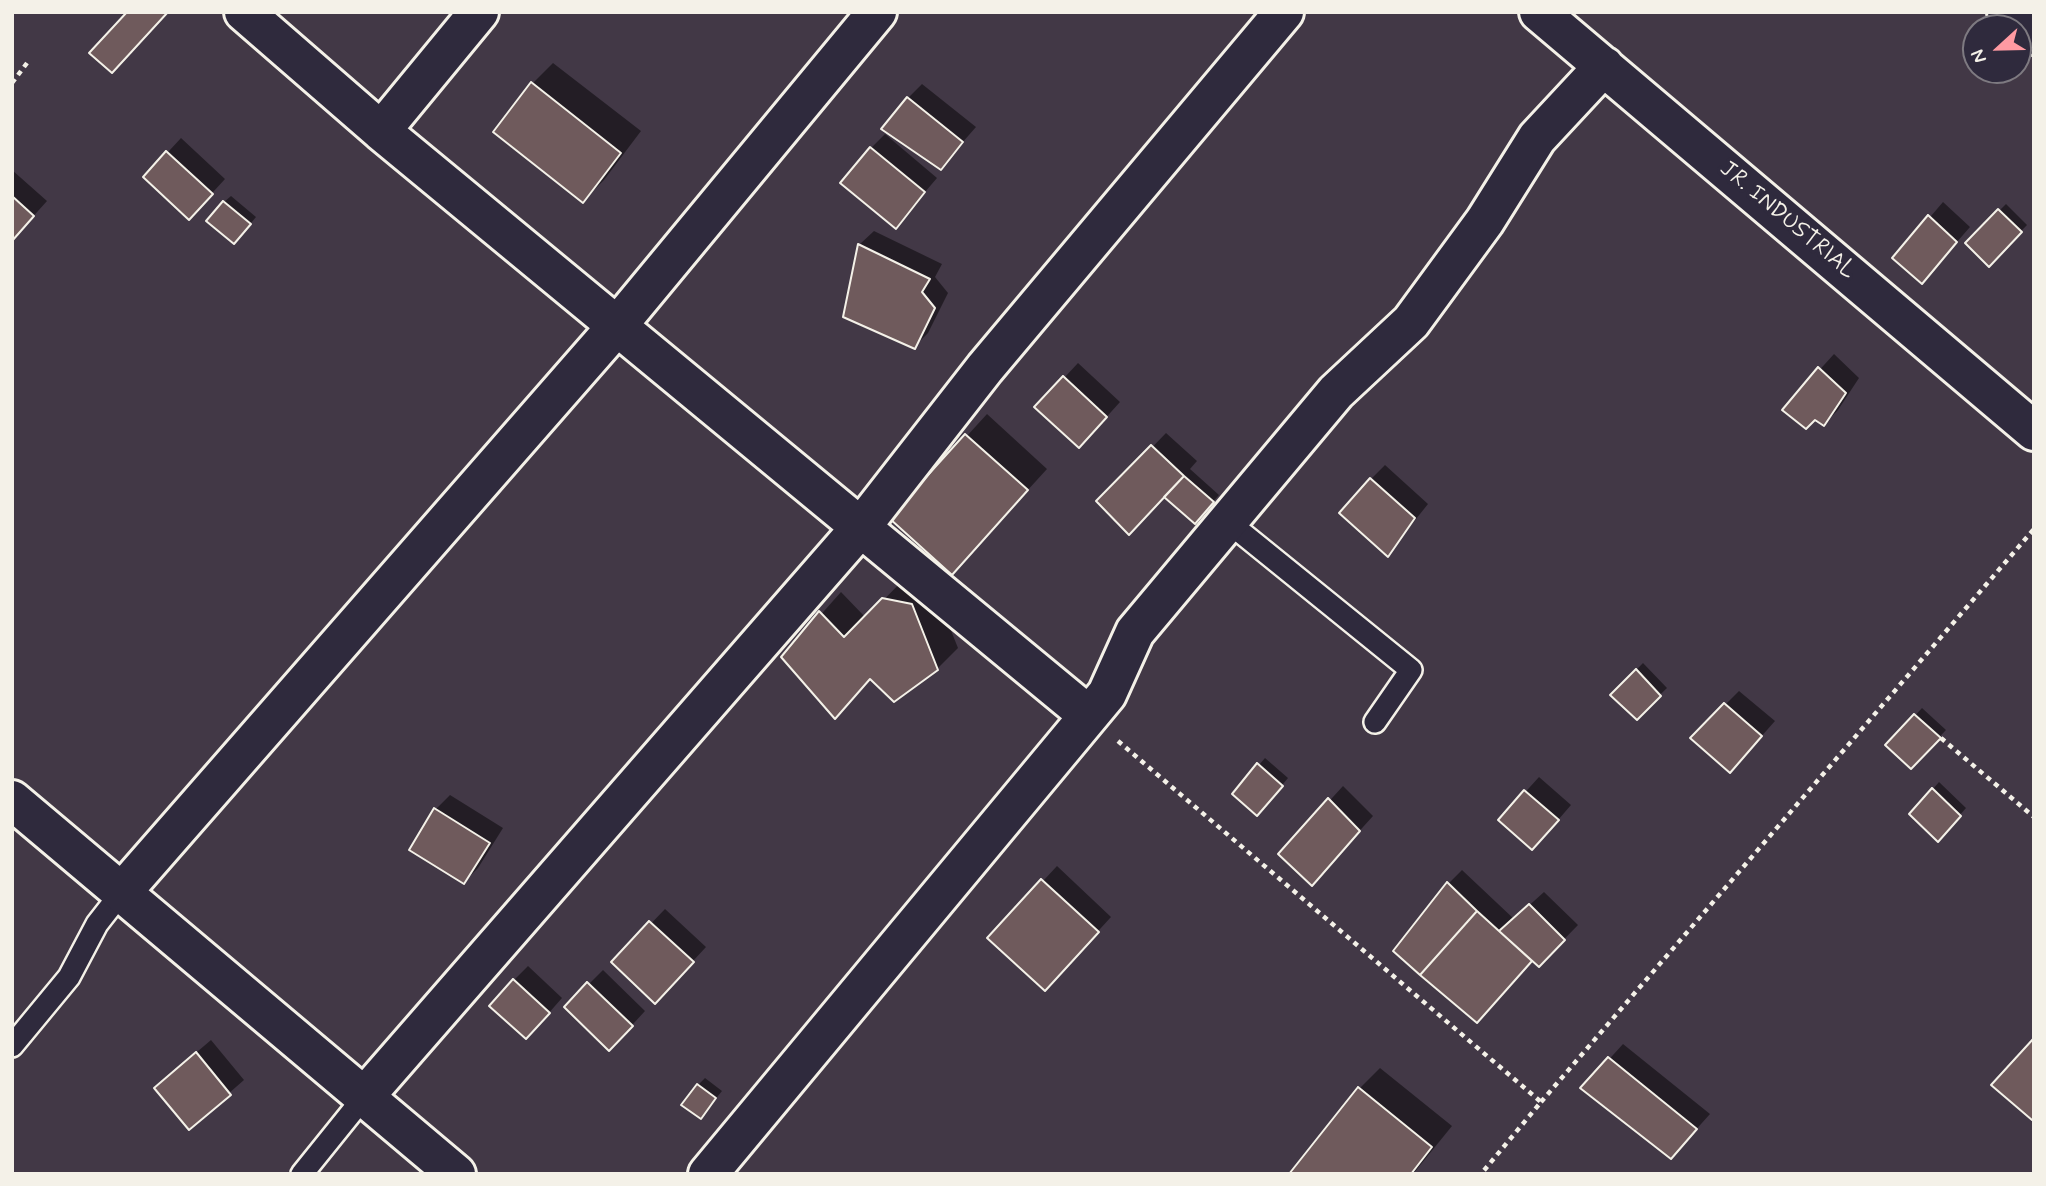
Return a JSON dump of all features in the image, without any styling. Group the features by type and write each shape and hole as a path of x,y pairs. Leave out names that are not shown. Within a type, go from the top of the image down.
{"street":[{"path":"244,12 381,131 1088,715"},
{"path":"381,131 479,12"},
{"path":"122,892 617,326 877,12"},
{"path":"365,1097 860,527 985,368 1284,12"},
{"name":"JR. INDUSTRIAL","path":"1539,12 2034,431"},
{"path":"2007,12 2034,35"},
{"path":"708,1174 1107,694 1135,632 1336,392 1411,322 1485,221 1536,138 1604,66"},
{"path":"12,800 456,1174"}],"lane":[{"path":"1227,521 1412,670 1375,722"},
{"path":"12,1046 69,977 97,924 122,892"},
{"path":"302,1174 365,1097"}],"path":[{"path":"12,83 30,59"},
{"path":"1481,1174 2034,529"},
{"path":"1088,715 1541,1101"},
{"path":"1941,738 2034,817"}],"building":[{"path":"127,12 168,12 112,73 89,53"},
{"path":"531,82 621,153 583,203 493,132"},
{"path":"907,97 963,142 941,170 881,129"},
{"path":"870,147 925,192 896,229 840,183"},
{"path":"166,151 213,194 189,220 143,177"},
{"path":"12,196 34,216 12,241"},
{"path":"223,201 251,224 234,244 206,221"},
{"path":"1998,209 2022,232 1989,267 1965,243"},
{"path":"1928,215 1957,242 1922,284 1892,258"},
{"path":"858,244 930,279 922,292 935,308 915,349 843,317"},
{"path":"1818,367 1846,393 1824,426 1815,420 1806,429 1782,410"},
{"path":"1063,376 1107,417 1079,448 1034,407"},
{"path":"965,434 1028,490 952,575 889,518"},
{"path":"1151,445 1184,476 1129,535 1096,501"},
{"path":"1184,476 1214,502 1195,524 1164,497"},
{"path":"1370,478 1415,518 1388,557 1339,513"},
{"path":"882,598 912,604 938,670 894,702 870,679 835,719 781,657 819,611 844,637"},
{"path":"1636,669 1661,696 1637,720 1610,695"},
{"path":"1724,703 1762,736 1730,773 1690,738"},
{"path":"1914,714 1941,738 1911,769 1885,745"},
{"path":"1257,763 1283,786 1257,816 1232,794"},
{"path":"1932,788 1961,816 1938,842 1909,814"},
{"path":"1524,790 1559,820 1532,850 1498,820"},
{"path":"1328,798 1360,831 1312,886 1278,854"},
{"path":"434,808 490,843 464,884 409,850"},
{"path":"1041,879 1099,932 1045,991 987,938"},
{"path":"1447,882 1477,911 1420,975 1393,951"},
{"path":"1529,904 1565,940 1539,967 1499,931"},
{"path":"1477,911 1532,961 1477,1023 1420,975"},
{"path":"649,921 694,962 655,1004 611,962"},
{"path":"513,979 550,1013 526,1039 489,1006"},
{"path":"587,982 633,1026 609,1051 564,1007"},
{"path":"2034,1038 2034,1118 2032,1120 1991,1085"},
{"path":"196,1052 231,1095 189,1130 154,1088"},
{"path":"1608,1057 1697,1129 1671,1159 1580,1088"},
{"path":"697,1084 716,1098 701,1119 681,1105"},
{"path":"1358,1087 1432,1147 1411,1174 1289,1174"}]}
